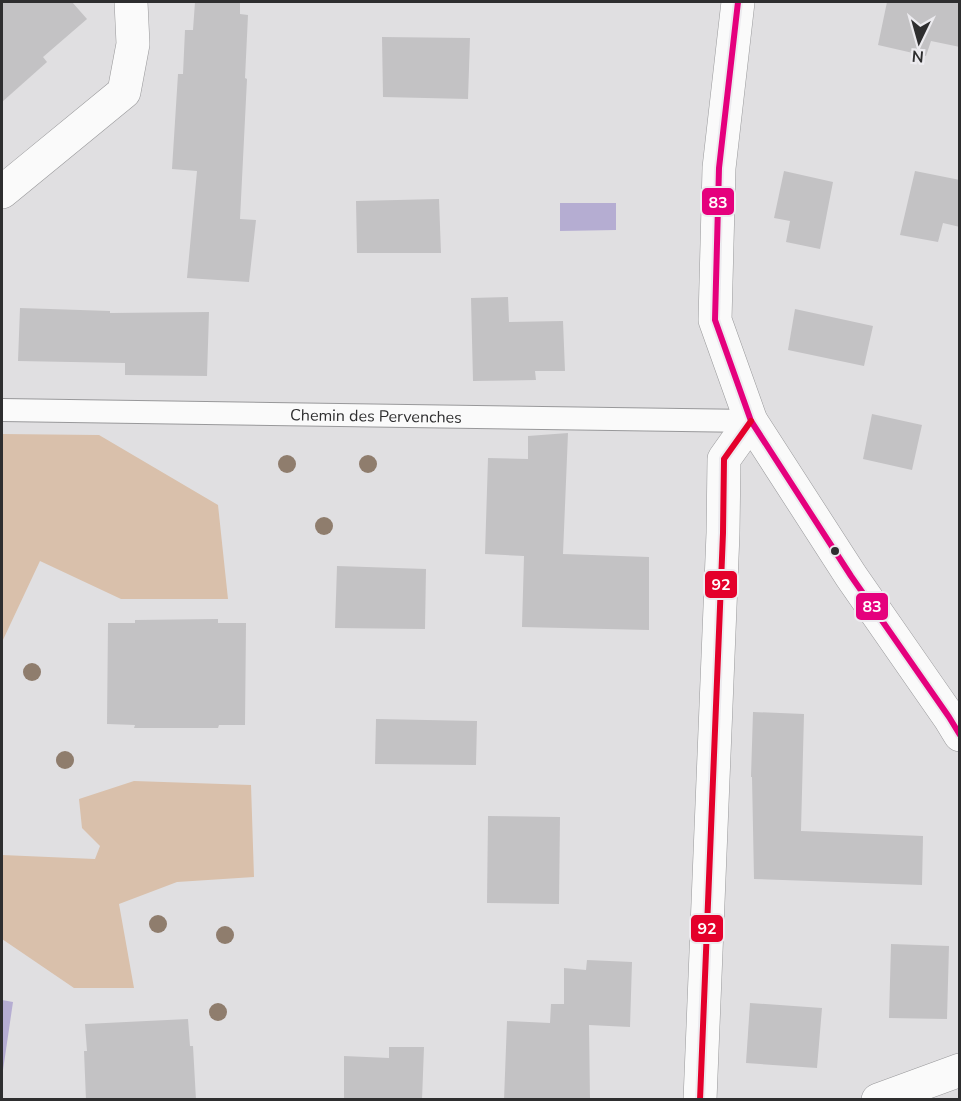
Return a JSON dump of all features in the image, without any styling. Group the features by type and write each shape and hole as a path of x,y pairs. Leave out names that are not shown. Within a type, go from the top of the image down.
{"street":[{"path":"2,192 124,92 133,44 131,2"},
{"path":"738,2 719,168 715,320 751,421 851,576 956,721"},
{"path":"700,1100 724,459 751,421"},
{"path":"878,1100 960,1070"}],"lane":[{"name":"Chemin des Pervenches","path":"2,410 751,421"}],"shaded area":[{"path":"560,203 616,203 616,230 560,231"},
{"path":"2,434 99,435 218,505 228,599 121,599 40,561 2,642"},
{"path":"134,781 251,785 254,877 177,882 119,904 134,988 74,988 2,939 2,855 95,859 100,846 82,828 79,799"},
{"path":"2,1000 13,1002 2,1077"}],"building":[{"path":"2,2 72,2 87,19 43,57 47,62 2,102"},
{"path":"195,2 240,2 240,14 248,15 240,219 256,220 249,282 187,278 197,171 172,169 178,74 183,74 185,30 193,30"},
{"path":"887,2 960,2 960,47 931,41 926,56 878,45"},
{"path":"382,37 470,38 468,99 383,97"},
{"path":"784,171 833,182 820,249 786,242 790,221 774,218"},
{"path":"915,171 960,180 960,227 943,223 938,242 900,235"},
{"path":"439,199 441,253 357,253 356,201"},
{"path":"508,297 509,322 563,321 565,371 535,371 536,380 473,381 471,298"},
{"path":"20,308 110,311 110,313 209,312 207,376 125,375 125,363 18,361"},
{"path":"795,309 873,326 864,366 788,350"},
{"path":"872,414 922,425 912,470 863,459"},
{"path":"568,433 563,554 649,557 649,630 522,627 524,556 485,554 488,458 528,459 528,436"},
{"path":"337,566 426,569 425,629 335,628"},
{"path":"218,619 218,623 246,623 245,725 219,725 218,728 134,728 135,725 107,724 108,623 135,623 135,620"},
{"path":"753,712 804,714 801,831 923,836 922,885 754,879 751,777"},
{"path":"376,719 477,721 476,765 375,764"},
{"path":"488,816 560,817 559,904 487,903"},
{"path":"891,944 949,946 947,1019 889,1018"},
{"path":"587,960 632,962 630,1027 589,1025 590,1100 504,1100 507,1021 550,1023 551,1004 564,1004 564,968 586,970"},
{"path":"750,1003 822,1008 817,1068 746,1063"},
{"path":"188,1019 190,1046 193,1046 196,1100 86,1100 85,1024"},
{"path":"389,1047 424,1047 422,1100 344,1100 344,1056 389,1058"}],"transit line":[{"name":"83","path":"738,2 719,168 715,320 751,421 851,576 960,735"},
{"name":"92","path":"700,1100 724,459 751,421"}]}
